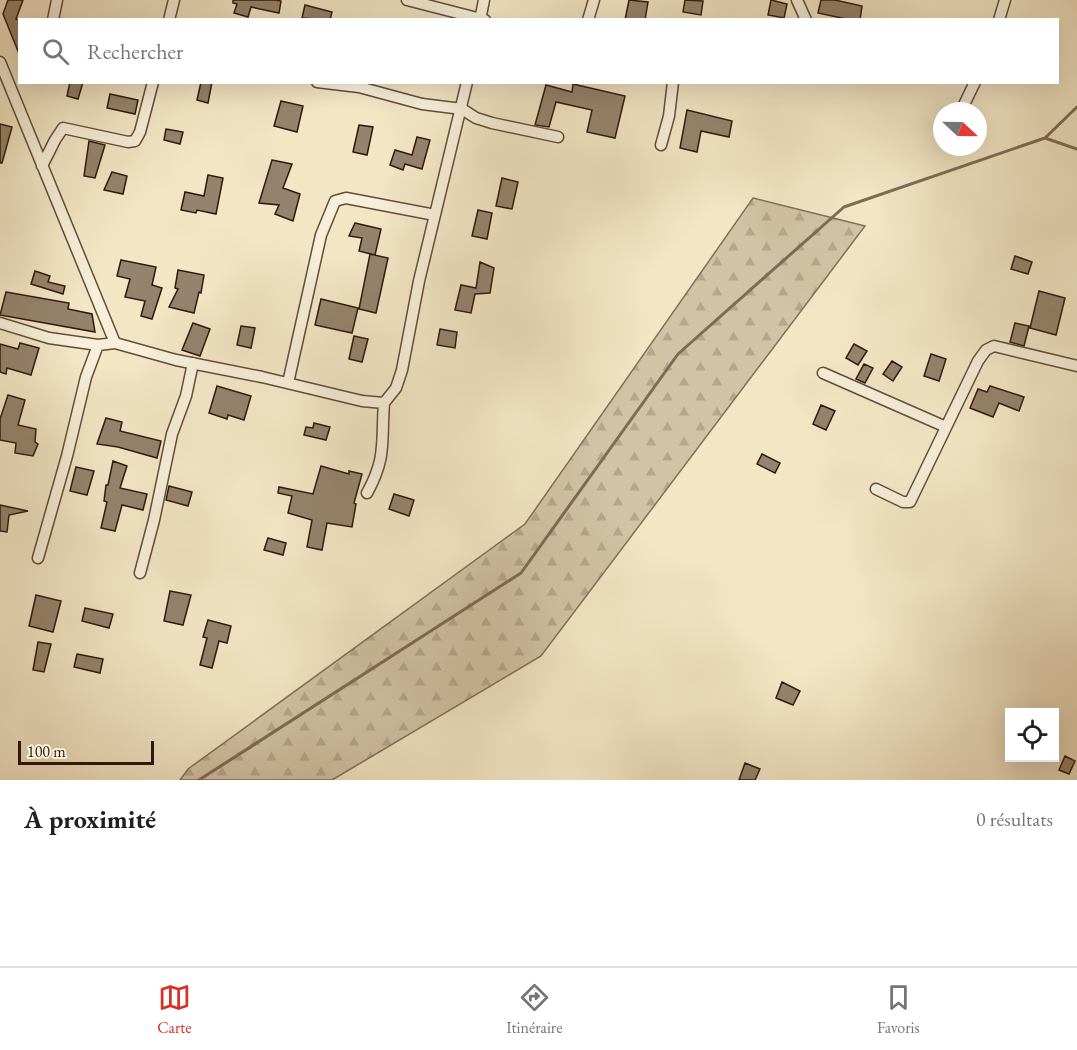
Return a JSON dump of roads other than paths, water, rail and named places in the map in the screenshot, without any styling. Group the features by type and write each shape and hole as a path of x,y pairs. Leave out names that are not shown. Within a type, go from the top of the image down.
{"street":[{"path":"53,18 57,0"},
{"path":"170,18 174,0"},
{"path":"407,0 478,18"},
{"path":"482,18 484,0"},
{"path":"589,18 594,0"},
{"path":"797,0 805,18"},
{"path":"1000,18 1005,0"},
{"path":"0,62 115,343"},
{"path":"42,166 63,128 129,142 135,141 140,132 152,84"},
{"path":"334,84 359,87 422,104 462,109 465,113 484,121 558,137"},
{"path":"367,493 378,470 384,445 384,403 396,388 402,370 419,281 467,84"},
{"path":"661,145 669,116 673,84"},
{"path":"965,102 974,84"},
{"path":"288,383 321,235 335,201 346,198 435,215"},
{"path":"0,323 49,338 98,345 115,343 362,401 384,403"},
{"path":"38,558 67,456 86,377 98,345"},
{"path":"876,489 903,502 910,502 978,361 986,350 993,346 1077,366"},
{"path":"140,573 172,434 186,396 193,363"},
{"path":"823,373 946,427"}],"waterway":[{"path":"199,780 521,573 678,354 844,207 1045,138 1077,107"},
{"path":"1045,138 1077,149"}]}
